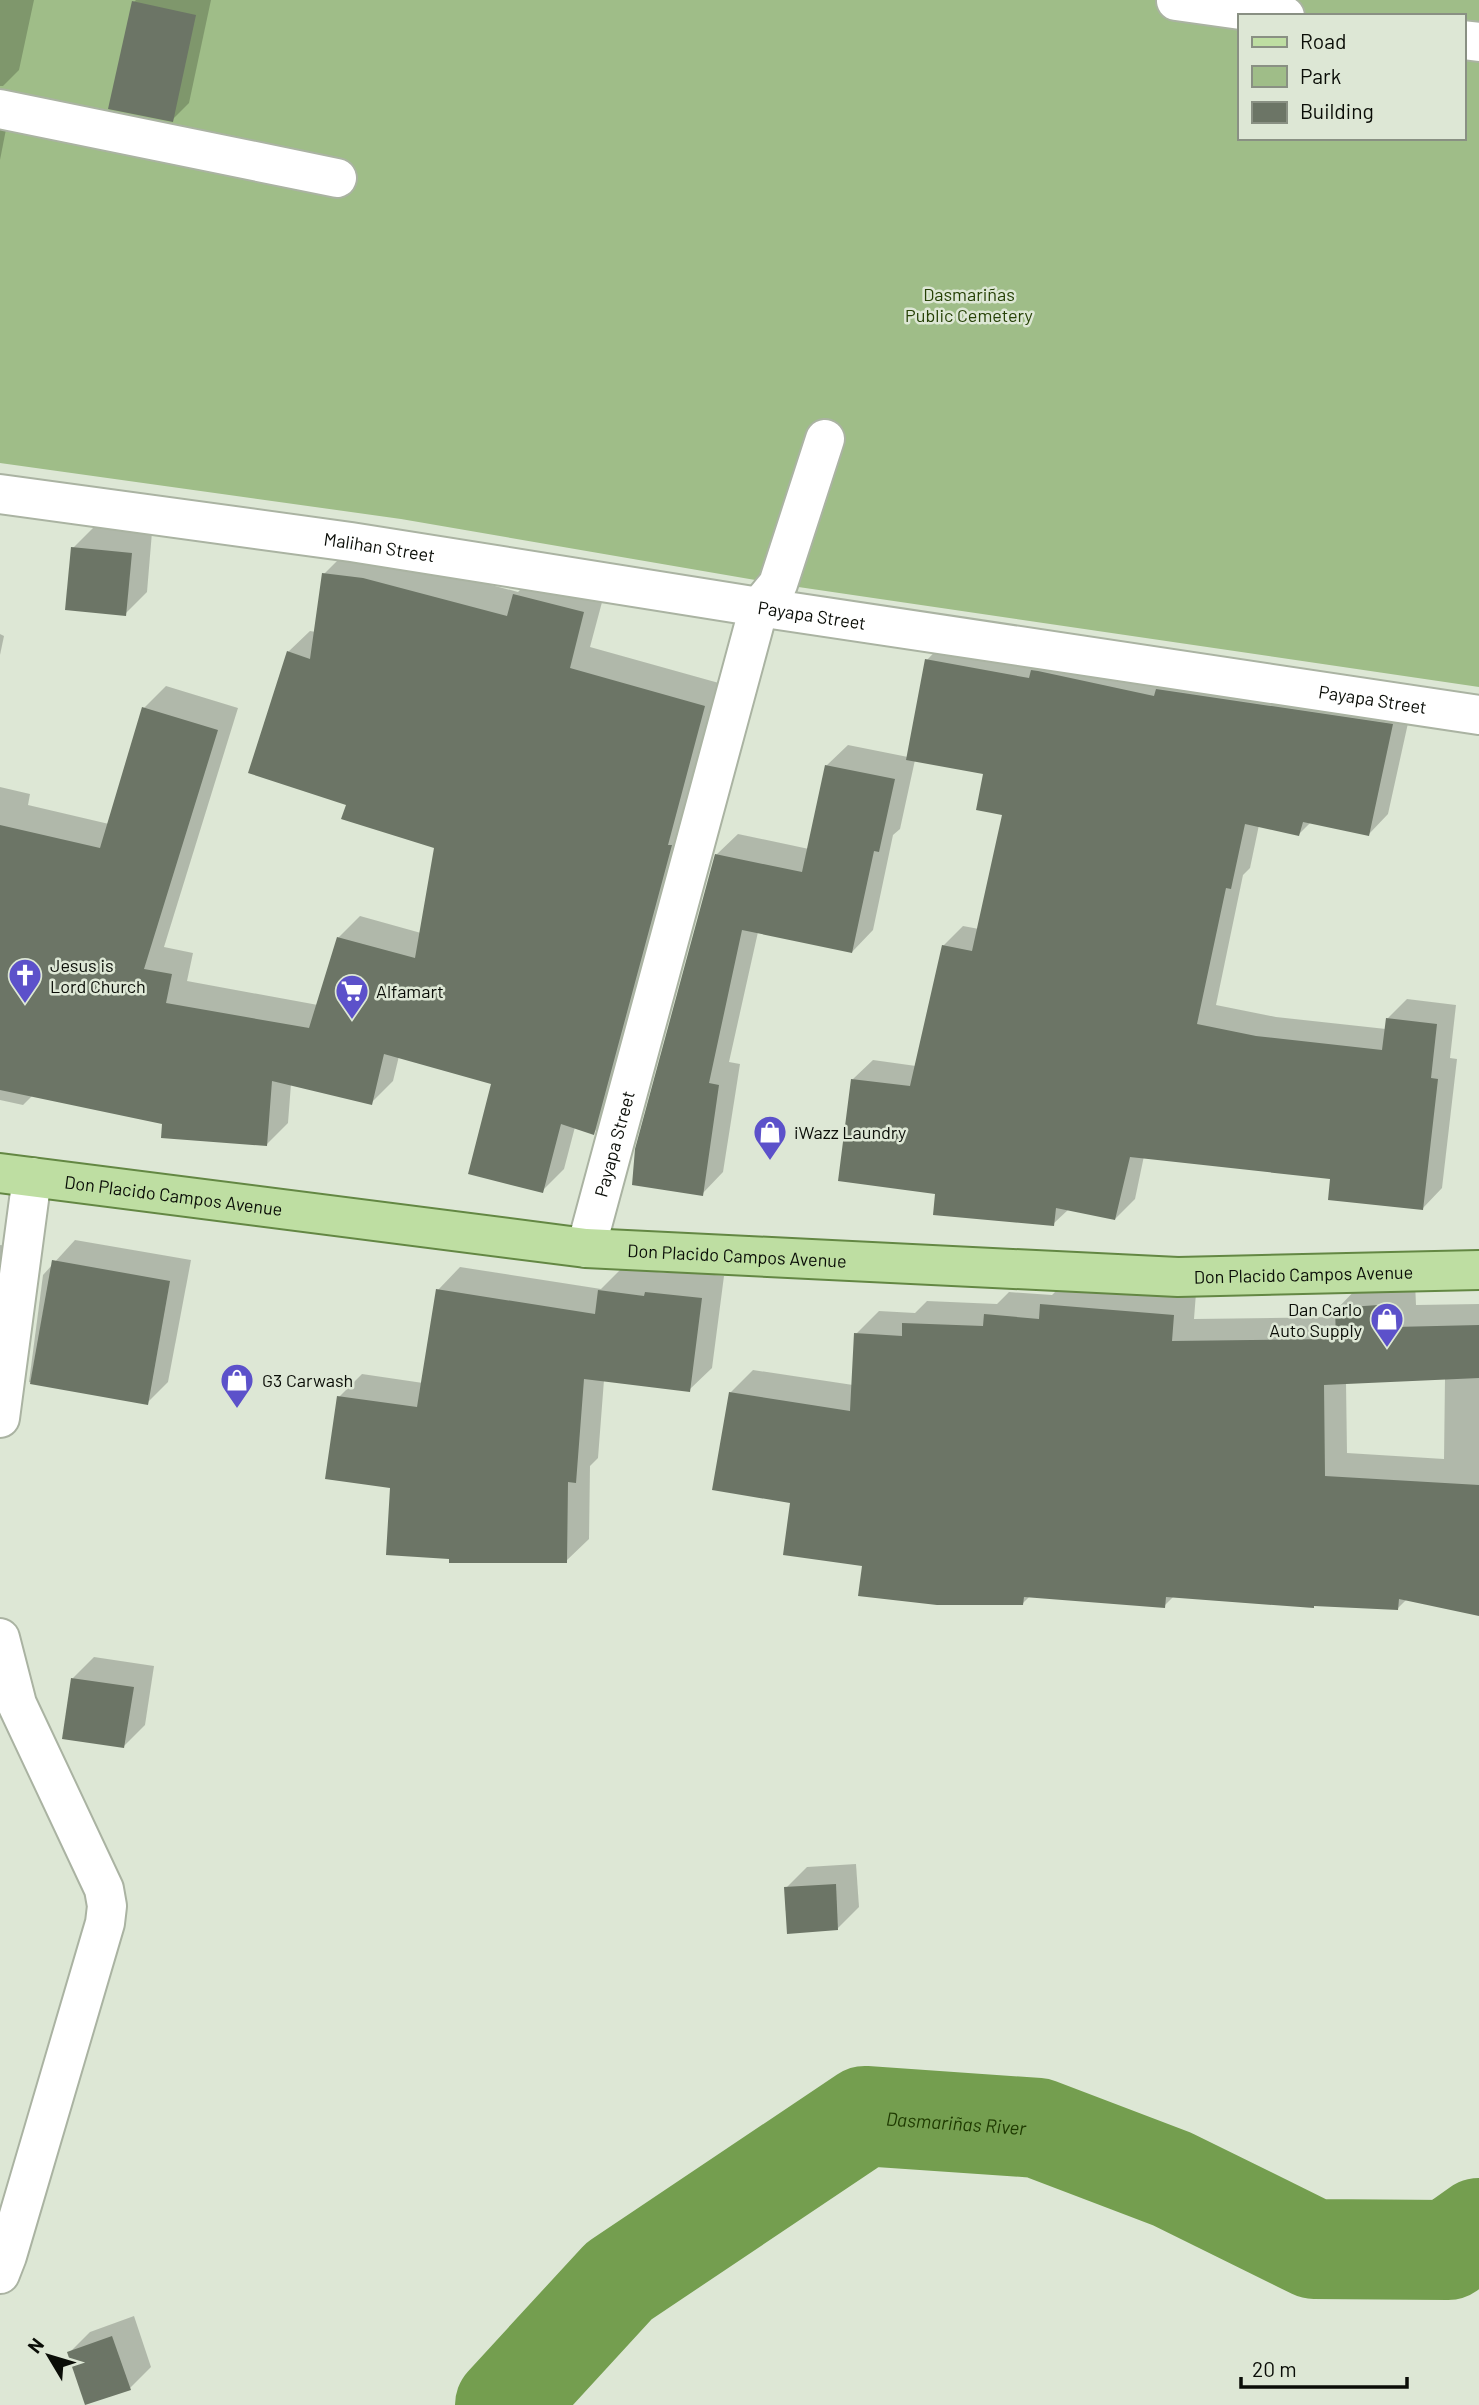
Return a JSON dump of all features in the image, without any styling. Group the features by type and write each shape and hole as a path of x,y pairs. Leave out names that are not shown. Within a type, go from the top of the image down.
{"main road":[{"name":"Don Placido Campos Avenue","path":"16,1175 586,1248 1178,1277 1479,1270"}],"street":[{"path":"1176,1 1270,14"},
{"path":"0,109 337,178"},
{"path":"759,607 778,584 825,439"},
{"name":"Malihan Street","path":"0,494 339,540 759,607"},
{"name":"Payapa Street","path":"586,1248 759,607 1479,715"},
{"path":"0,1418 16,1175"},
{"path":"0,1638 17,1704 104,1889 107,1906 105,1923 0,2274"}],"green space":[{"name":"Dasmariñas Public Cemetery","path":"0,0 1479,0 1479,687 778,584 401,519 0,463"}],"building":[{"path":"132,1 196,15 173,122 108,109"},
{"path":"71,547 132,553 126,616 65,610"},
{"path":"322,573 363,578 507,616 513,594 584,612 570,668 705,706 668,845 672,845 594,1135 561,1124 543,1193 468,1174 491,1084 384,1054 372,1105 272,1081 267,1146 161,1138 162,1124 0,1090 0,825 100,848 142,707 218,730 144,969 172,974 166,1003 309,1028 337,937 415,958 434,848 341,819 346,805 248,773 287,651 310,659"},
{"path":"925,659 1029,678 1031,670 1038,671 1154,696 1156,689 1393,724 1369,836 1303,822 1299,836 1245,824 1231,889 1226,888 1197,1024 1256,1036 1382,1050 1386,1018 1437,1024 1431,1078 1438,1079 1423,1210 1328,1200 1330,1179 1130,1157 1115,1220 1056,1208 1054,1226 933,1215 935,1194 838,1181 851,1079 910,1086 942,945 972,951 1002,815 976,810 983,774 906,760"},
{"path":"825,765 895,779 879,852 874,851 852,953 742,930 709,1083 719,1085 703,1196 632,1185 635,1149 715,854 802,872"},
{"path":"52,1260 170,1281 148,1405 30,1384"},
{"path":"436,1289 595,1314 598,1290 644,1296 645,1292 702,1298 690,1392 584,1379 576,1483 568,1482 567,1563 449,1563 449,1559 386,1555 390,1488 325,1479 337,1396 417,1407"},
{"path":"1040,1304 1174,1315 1172,1341 1336,1339 1335,1308 1393,1304 1394,1327 1479,1325 1479,1378 1324,1385 1325,1476 1479,1485 1479,1616 1399,1599 1398,1610 1314,1608 1166,1597 1165,1608 1024,1597 1023,1605 937,1605 858,1596 862,1566 783,1555 790,1503 712,1490 729,1392 850,1411 854,1333 902,1336 902,1323 983,1326 984,1314 1039,1319"},
{"path":"71,1678 134,1687 124,1748 62,1739"},
{"path":"836,1884 838,1930 787,1934 784,1887"},
{"path":"112,2336 131,2390 85,2405 67,2352"}],"waterway":[{"name":"Dasmariñas River","path":"505,2405 619,2281 865,2116 1038,2128 1172,2179 1314,2249 1448,2250 1479,2228"}],"place":[{"name":"Jesus is Lord Church","path":"25,1005"},
{"name":"Alfamart","path":"352,1021"},
{"name":"iWazz Laundry","path":"770,1162"},
{"name":"Dan Carlo Auto Supply","path":"1387,1349"},
{"name":"G3 Carwash","path":"237,1410"}]}
